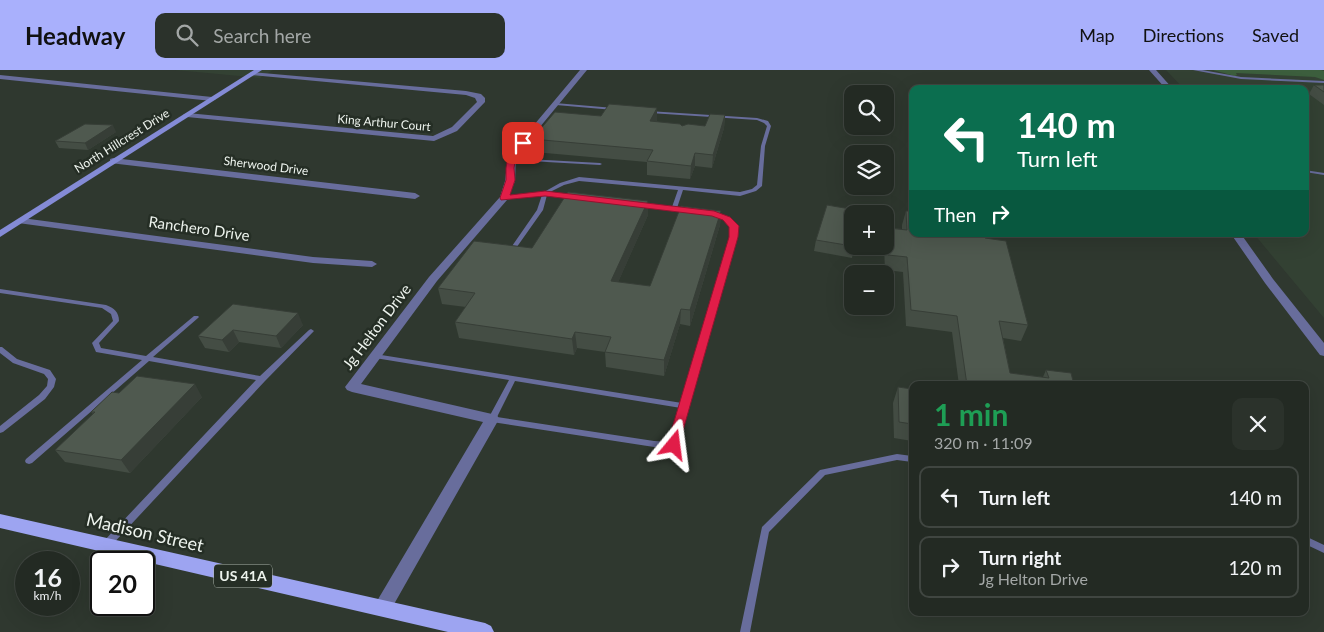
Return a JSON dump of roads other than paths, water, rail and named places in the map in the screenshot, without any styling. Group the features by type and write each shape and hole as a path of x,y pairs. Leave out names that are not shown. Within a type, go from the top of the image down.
{"main road":[{"name":"Madison Street","path":"0,521 486,632"}],"street":[{"path":"511,159 550,118 556,104 584,70"},
{"path":"1152,70 1166,85"},
{"name":"North Hillcrest Drive","path":"0,234 255,72"},
{"name":"King Arthur Court","path":"187,115 434,139 444,136 459,126 481,102 481,98 478,96 466,93 255,72"},
{"path":"0,77 212,99"},
{"name":"Jg Helton Drive","path":"492,419 352,388 433,279 464,249 504,198 510,180 511,159"},
{"name":"Sherwood Drive","path":"113,161 416,196"},
{"name":"Ranchero Drive","path":"22,221 313,260 372,264"},
{"path":"1238,237 1269,281 1324,352"},
{"path":"382,607 492,419"}],"lane":[{"path":"1195,70 1234,78 1324,82"},
{"path":"1210,70 1234,78"},
{"path":"556,104 619,109"},
{"path":"596,114 600,108"},
{"path":"503,253 512,250 540,210 545,193 562,184 579,179 740,194 754,190 759,186 764,146 769,126 766,122 757,119 647,112"},
{"path":"698,123 701,116"},
{"path":"511,159 600,164"},
{"path":"1309,172 1324,174"},
{"path":"674,209 681,190"},
{"path":"504,198 545,193 582,199"},
{"path":"628,204 698,212"},
{"path":"513,379 492,419 654,444 674,445 733,237 734,226 726,218 706,213"},
{"path":"0,291 104,306 112,310 116,321 95,344 98,350 262,379"},
{"path":"29,461 196,317"},
{"path":"106,545 262,379 311,331"},
{"path":"0,349 15,361 47,372 52,379 50,387 42,396 0,430"},
{"path":"375,356 684,406"},
{"path":"745,632 766,530 823,472 898,457 909,459"},
{"path":"1309,542 1324,549"}]}
